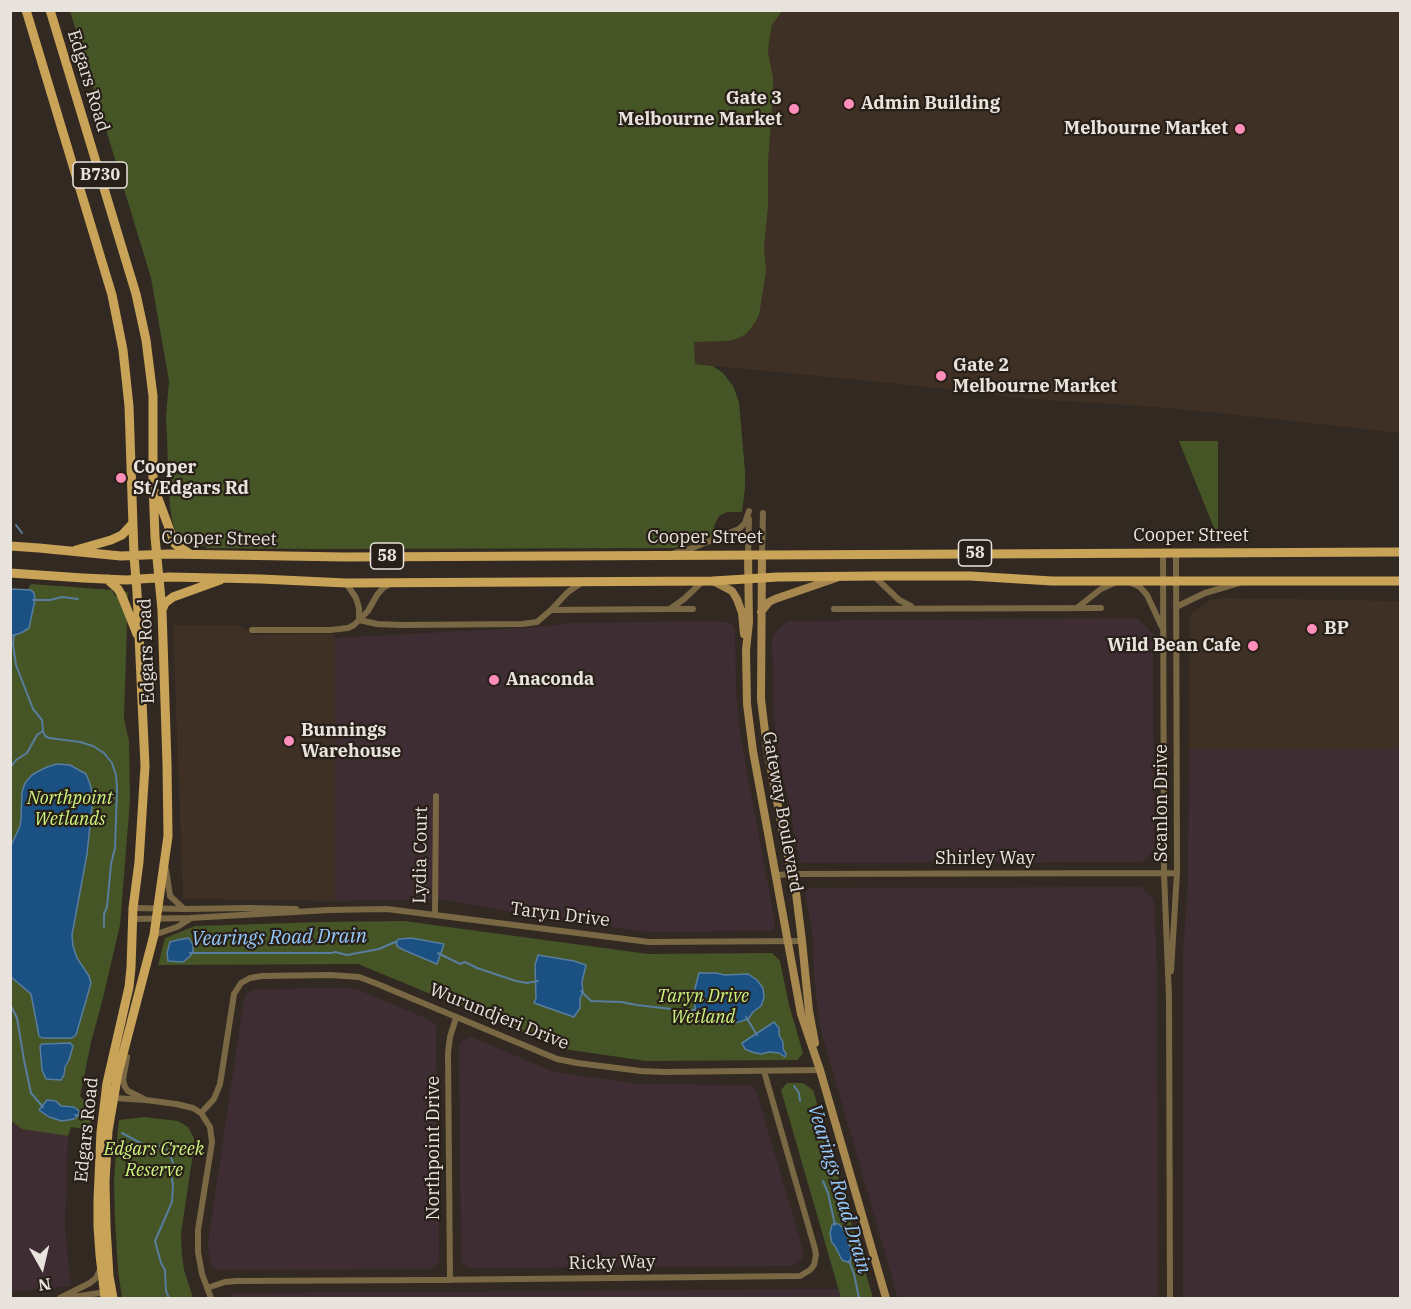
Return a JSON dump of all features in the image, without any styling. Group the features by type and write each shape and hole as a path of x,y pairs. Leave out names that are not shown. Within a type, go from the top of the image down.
{"main road":[{"name":"Edgars Road","path":"26,10 107,276 120,333 129,406 145,766 140,862 132,919 129,987 111,1065 105,1198 109,1296"},
{"name":"Edgars Road","path":"50,10 136,294 146,340 153,396 153,482 162,610 168,836 154,935 101,1132 98,1200 101,1266 109,1296"},
{"path":"78,180 100,174"},
{"path":"153,482 175,544 192,555"},
{"path":"71,552 122,535 133,523"},
{"name":"Cooper Street","path":"10,546 134,556 157,554 345,557 1401,552"},
{"name":"58","path":"10,573 136,580 225,578 346,583 708,581 842,576 970,576 1118,582 1401,581"},
{"path":"162,610 165,603 173,597 225,578"},
{"path":"107,579 121,594 139,639"}],"street":[{"path":"667,555 690,549 739,529 745,523 749,512 748,555"},
{"path":"762,555 763,513"},
{"name":"Scanlon Drive","path":"1162,552 1164,873 1169,997 1170,1299"},
{"name":"Scanlon Drive","path":"1169,997 1177,873 1176,552"},
{"name":"Gateway Boulevard","path":"748,555 747,704 753,751 801,1014 820,1070 886,1299"},
{"name":"Gateway Boulevard","path":"762,555 761,699 767,748 793,874 809,1011 820,1070"},
{"path":"761,612 775,599 842,576"},
{"path":"874,576 899,600 917,608"},
{"path":"359,620 376,624 402,625 537,622 568,592 584,581"},
{"path":"670,609 708,581 732,591 742,613 746,650"},
{"path":"1078,608 1101,589 1118,582"},
{"name":"Scanlon Drive","path":"1130,582 1140,587 1147,595 1163,631"},
{"path":"1176,608 1205,593 1245,582"},
{"path":"346,583 356,598 359,620"},
{"path":"252,630 342,629 354,625 368,611 383,588 392,583"},
{"path":"834,609 1101,608"},
{"path":"551,610 693,609"},
{"path":"753,751 767,748"},
{"name":"Lydia Court","path":"435,915 436,796"},
{"path":"165,859 170,896 185,909"},
{"name":"Shirley Way","path":"777,875 1177,873"},
{"name":"Taryn Drive","path":"133,908 190,918 387,909 649,942 802,941"},
{"name":"Taryn Drive","path":"132,919 185,909 329,910"},
{"path":"154,935 177,927 190,918"},
{"name":"Wurundjeri Drive","path":"201,1113 214,1099 220,1084 234,994 244,981 262,976 359,977 557,1059 577,1063 641,1071 820,1070"},
{"path":"140,986 138,1012 123,1080 126,1090 146,1100"},
{"name":"Northpoint Drive","path":"450,1280 448,1053 456,1018"},
{"name":"Ricky Way","path":"207,1288 236,1281 794,1277 805,1274 814,1265 815,1249 764,1071"},
{"path":"110,1095 185,1106 201,1113 206,1119 212,1134 212,1142 198,1241 200,1265 211,1299"},
{"path":"60,1298 90,1283 98,1274 101,1266"},
{"path":"60,1298 109,1296"}],"shaded area":[{"path":"695,11 1400,11 1400,433 1219,413 1031,399 695,364 687,151"},
{"path":"1220,598 1400,601 1400,749 1189,749 1190,615 1209,601"},
{"path":"1137,618 1153,634 1154,849 1142,862 803,863 800,861 778,750 774,717 772,636 787,621"},
{"path":"717,621 730,623 735,629 736,696 740,734 775,923 773,930 648,932 549,919 440,899 335,901 335,638 539,627 573,623"},
{"path":"173,625 239,625 253,635 333,634 335,638 335,901 183,898"},
{"path":"1189,749 1400,749 1400,1298 1183,1298 1183,953 1188,883"},
{"path":"1141,887 1154,899 1157,971 1158,1298 898,1298 820,1027 814,975 813,936 805,892 811,888"},
{"path":"256,989 356,989 430,1020 436,1028 439,1261 432,1269 217,1270 211,1265 209,1236 244,998 247,993"},
{"path":"471,1037 554,1072 638,1084 752,1085 756,1090 803,1250 800,1261 789,1266 468,1268 461,1261 459,1046 463,1040"},
{"path":"10,1121 22,1129 68,1136 65,1229 71,1286 11,1292"},
{"path":"839,1289 841,1298 228,1298 235,1293"}],"green space":[{"path":"70,11 782,11 772,25 768,52 773,92 764,246 766,272 759,315 747,333 739,338 728,341 694,342 695,364 713,366 723,373 733,386 739,402 745,471 742,512 727,512 719,516 714,526 716,535 674,548 206,548 206,546 184,545 179,542 170,506 166,417 169,381 151,278"},
{"path":"1179,441 1218,441 1218,538"},
{"name":"Northpoint Wetlands","path":"31,584 112,590 115,596 128,592 124,719 129,741 130,800 120,925 80,1096 93,1110 89,1130 71,1127 68,1136 22,1129 11,1121 10,596 16,608"},
{"name":"Taryn Drive Wetland","path":"404,921 648,954 772,953 780,961 789,1005 803,1053 797,1060 646,1061 564,1049 358,964 158,965 165,938 195,926"},
{"path":"787,1083 803,1083 813,1090 873,1298 841,1298 781,1090"},
{"name":"Edgars Creek Reserve","path":"144,1117 178,1121 188,1127 194,1138 181,1234 184,1270 193,1298 122,1298 118,1270 114,1179 119,1120"}],"water":[{"path":"10,589 31,590 35,600 29,628 11,636"},
{"path":"57,764 70,765 86,774 93,797 87,854 72,935 77,958 91,983 76,1035 72,1038 42,1038 39,1036 31,994 11,977 10,848 20,826 22,792 25,783 32,775"},
{"path":"189,938 193,945 193,953 183,962 168,961 167,953 170,942"},
{"path":"411,938 444,944 437,964 398,947 395,942 399,939"},
{"path":"538,955 586,965 580,1008 574,1017 534,1003 536,998 535,965"},
{"path":"699,973 748,974 763,988 764,998 761,1006 748,1019 739,1022 698,1023 693,996"},
{"path":"774,1022 779,1028 785,1057 779,1053 761,1054 745,1049 742,1043"},
{"path":"70,1043 73,1046 61,1080 46,1079 42,1070 40,1046"},
{"path":"47,1100 56,1101 61,1106 74,1107 79,1111 78,1116 62,1121 49,1117 39,1110"},
{"path":"834,1223 842,1227 848,1237 852,1249 850,1263 842,1260 832,1243 830,1233"}],"waterway":[{"path":"16,525 22,533"},
{"path":"33,600 62,597 78,599"},
{"path":"10,768 16,760 27,753 37,735 43,731 42,720 33,709 16,665 14,635"},
{"name":"Vearings Road Drain","path":"43,731 49,738 93,746 104,753 112,763 116,775 115,848 104,927"},
{"name":"Vearings Road Drain","path":"190,953 335,952 347,955 379,949 397,942"},
{"name":"Vearings Road Drain","path":"438,953 460,964 465,962 516,981 527,983 538,981"},
{"name":"Vearings Road Drain","path":"581,991 591,1001 696,1010"},
{"path":"10,1004 17,1018 31,1093 43,1107"},
{"name":"Vearings Road Drain","path":"746,1017 757,1035"},
{"name":"Vearings Road Drain","path":"794,1086 799,1093 800,1101"},
{"path":"75,1115 90,1118"},
{"path":"122,1133 146,1146 152,1148 160,1146 169,1151 173,1163 172,1202 155,1241 165,1270 166,1291 169,1298"},
{"name":"Vearings Road Drain","path":"823,1181 835,1225"},
{"name":"Vearings Road Drain","path":"849,1261 859,1298"}],"place":[{"name":"Admin Building","path":"849,104"},
{"name":"Gate 3 Melbourne Market","path":"794,109"},
{"name":"Melbourne Market","path":"1240,129"},
{"name":"Gate 2 Melbourne Market","path":"941,376"},
{"name":"Cooper St/Edgars Rd","path":"121,478"},
{"name":"BP","path":"1312,629"},
{"name":"Wild Bean Cafe","path":"1253,646"},
{"name":"Anaconda","path":"494,680"},
{"name":"Bunnings Warehouse","path":"289,741"}]}
